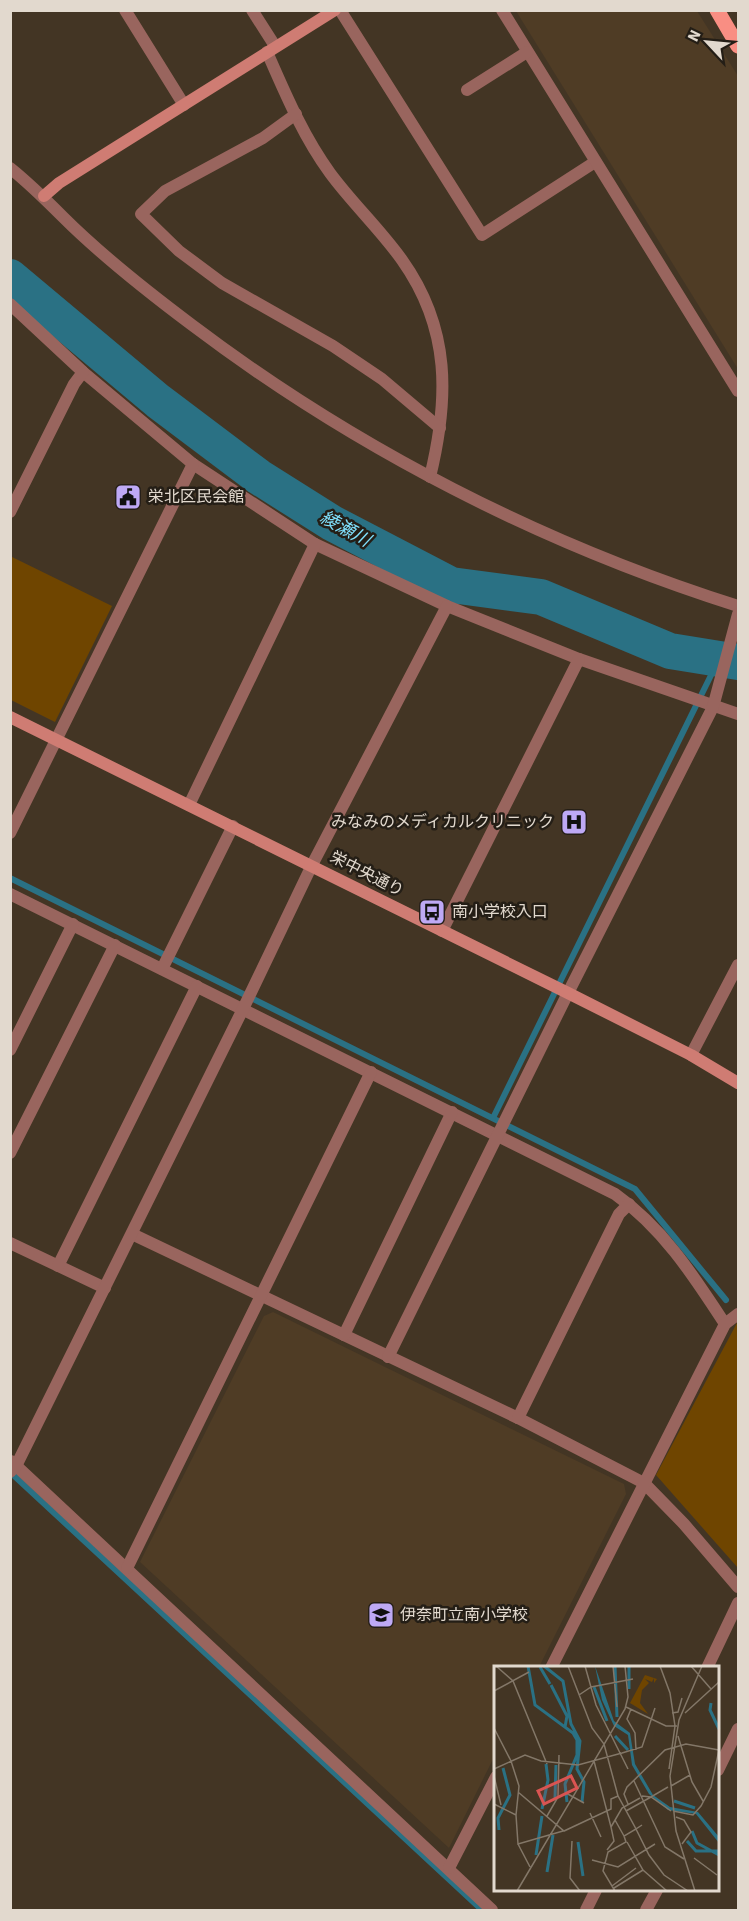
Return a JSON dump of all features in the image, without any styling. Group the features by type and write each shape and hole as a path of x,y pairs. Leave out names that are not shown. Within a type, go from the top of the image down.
{"main road":[{"path":"717,10 738,46"}],"street":[{"path":"125,10 184,105"},
{"path":"252,10 271,49 296,114 328,171 402,260 424,296 440,344 444,391 440,428 430,477"},
{"path":"44,196 59,183 335,10"},
{"path":"340,10 482,235 595,162"},
{"path":"501,10 738,391"},
{"path":"467,90 527,52"},
{"path":"296,114 263,138 165,191 141,214 179,251 222,284 333,346 382,379 440,428"},
{"path":"10,168 44,196 63,217 118,266 243,363 330,419 430,477 581,548 738,606"},
{"path":"10,304 83,372 193,464 315,544 447,606 579,659 738,714"},
{"path":"10,512 74,384 83,372"},
{"path":"10,833 193,464"},
{"path":"189,805 315,544"},
{"path":"447,606 312,865 132,1234 12,1466 127,1568 449,1868 492,1911"},
{"path":"388,1357 713,707 738,614"},
{"path":"442,931 579,659"},
{"name":"栄中央通り","path":"10,717 568,993 691,1055 738,1083"},
{"path":"162,969 232,826"},
{"path":"10,894 615,1194 653,1224 692,1273 725,1324"},
{"path":"10,1050 73,924"},
{"path":"10,1153 115,945"},
{"path":"691,1055 738,965"},
{"path":"58,1266 197,986"},
{"path":"127,1568 371,1072"},
{"path":"344,1335 453,1112"},
{"path":"518,1418 619,1214 629,1204"},
{"path":"132,1234 518,1418 644,1483 684,1524 738,1587"},
{"path":"10,1243 105,1288"},
{"path":"552,1666 725,1324 738,1314"},
{"path":"708,1666 738,1604"},
{"path":"719,1766 738,1729"},
{"path":"449,1868 494,1779"},
{"path":"586,1911 596,1891"},
{"path":"646,1911 656,1891"}],"shaded area":[{"path":"516,11 697,11 738,76 738,369"},
{"path":"10,556 112,606 55,722 11,700"},
{"name":"伊奈町立南小学校","path":"273,1312 624,1484 626,1494 540,1666 494,1666 494,1757 449,1848 140,1562 264,1316"},
{"path":"738,1321 738,1568 656,1475"}],"waterway":[{"name":"綾瀬川","path":"10,277 158,401 259,477 332,523 451,585 541,597 670,651 738,662"},
{"path":"493,1118 719,659"},
{"path":"10,878 635,1189 726,1300"},
{"path":"10,1472 482,1910"}],"place":[{"name":"栄北区民会館","path":"128,497"},
{"name":"みなみのメディカルクリニック","path":"574,822"},
{"name":"南小学校入口","path":"432,912"},
{"name":"伊奈町立南小学校","path":"381,1615"}]}
